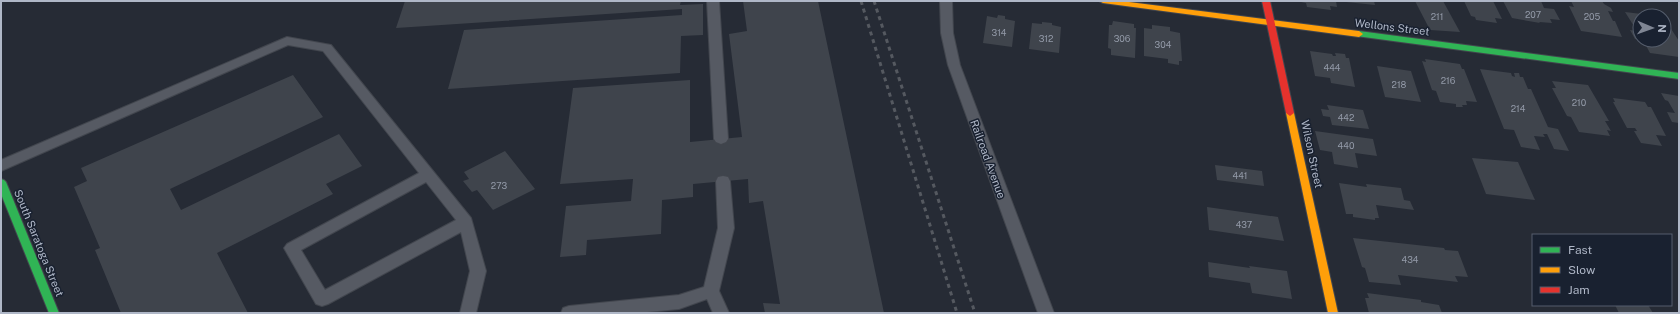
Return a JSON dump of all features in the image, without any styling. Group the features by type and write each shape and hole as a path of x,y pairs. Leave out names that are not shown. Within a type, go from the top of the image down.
{"street":[{"name":"Wellons Street","path":"1103,1 1679,76"},
{"name":"Wilson Street","path":"1266,1 1333,313"},
{"name":"South Saratoga Street","path":"1,182 54,313"}],"lane":[{"path":"714,1 721,139"},
{"name":"Railroad Avenue","path":"946,1 947,33 954,65 1046,313"},
{"path":"1,166 287,41 327,48 466,222 478,271 468,313"},
{"path":"428,174 292,248 322,299 466,222"},
{"path":"720,313 711,291 726,228 723,181"},
{"path":"569,313 679,302 711,291"}],"building":[{"path":"405,1 681,1 680,5 703,4 703,35 681,36 680,73 448,89 464,30 682,15 682,9 396,28"},
{"path":"743,1 818,1 884,313 765,313 763,303 780,304 763,201 749,203 748,179 693,184 693,197 662,200 661,234 587,240 586,255 560,257 566,206 631,201 633,179 560,184 573,88 690,80 690,142 742,137 729,34 747,31"},
{"path":"1296,1 1336,1 1337,7 1330,6 1331,10 1307,7 1306,3"},
{"path":"1374,1 1375,5 1346,2"},
{"path":"1415,1 1443,1 1460,32 1430,30"},
{"path":"1464,1 1493,1 1502,19 1495,18 1497,23 1476,20 1475,17 1471,16"},
{"path":"1503,1 1541,1 1544,8 1554,9 1560,20 1550,19 1552,23 1539,22 1540,23 1512,18"},
{"path":"1571,1 1602,1 1611,8 1613,12 1608,11 1613,21 1615,21 1622,37 1581,31 1569,6 1574,7"},
{"path":"1625,12 1632,13 1632,23"},
{"path":"998,15 1005,16 1005,19 1015,21 1012,47 983,43 987,16 997,18"},
{"path":"1113,21 1134,24 1134,28 1136,28 1135,58 1111,55 1111,49 1108,48 1109,25 1112,25"},
{"path":"1042,22 1052,23 1052,25 1061,27 1059,53 1029,49 1032,23 1042,24"},
{"path":"1152,25 1170,27 1170,31 1180,33 1182,61 1179,61 1179,65 1168,63 1168,59 1144,56 1144,28 1152,29"},
{"path":"1672,30 1679,41 1679,57 1650,53 1647,48 1672,48"},
{"path":"1310,51 1332,54 1333,56 1336,56 1335,53 1345,54 1346,58 1349,58 1355,87 1331,83 1330,78 1315,76"},
{"path":"1425,59 1460,64 1462,69 1464,69 1477,102 1466,101 1467,105 1462,105 1463,107 1456,107 1456,104 1440,102 1436,91 1432,90 1422,61 1426,62"},
{"path":"1377,66 1411,71 1421,102 1385,97"},
{"path":"1480,69 1511,73 1512,76 1515,77 1514,73 1519,73 1520,77 1523,77 1528,89 1531,89 1548,127 1558,129 1569,151 1554,149 1547,134 1543,134 1545,137 1534,136 1540,150 1521,147 1514,130 1504,129"},
{"path":"293,75 323,117 170,189 181,210 339,134 362,166 326,184 333,194 217,253 248,313 121,313 95,250 100,248 74,187 87,181 81,168"},
{"path":"1552,81 1588,85 1609,121 1605,121 1611,131 1607,130 1610,136 1579,132 1571,117 1567,116 1552,88 1556,88"},
{"path":"1661,93 1679,96 1679,123 1672,122 1667,112 1675,113"},
{"path":"1613,98 1645,102 1648,107 1651,107 1666,136 1656,135 1662,146 1641,143 1634,131 1637,131 1635,128 1627,128 1613,102 1615,102"},
{"path":"1327,105 1363,110 1369,129 1332,125 1330,117 1323,116 1321,109 1329,110"},
{"path":"1315,131 1373,139 1377,156 1355,153 1358,168 1334,164 1332,152 1320,150"},
{"path":"505,151 535,189 493,210 477,190 472,192 463,181 469,179 464,172"},
{"path":"1472,158 1518,162 1535,200 1486,194"},
{"path":"1215,165 1262,171 1264,186 1217,180"},
{"path":"1339,183 1367,187 1366,184 1401,188 1404,200 1410,201 1414,210 1376,205 1379,218 1375,218 1375,220 1353,217 1353,214 1346,214"},
{"path":"1207,207 1278,217 1284,241 1209,230"},
{"path":"1353,238 1444,248 1445,250 1458,251 1468,277 1455,276 1458,282 1398,275 1401,285 1369,282 1365,268 1362,267"},
{"path":"1208,262 1250,268 1249,266 1287,271 1292,299 1252,293 1250,283 1209,277"},
{"path":"1367,293 1421,300 1421,302 1439,305 1442,313 1369,313 1365,298 1369,298"},
{"path":"1616,306 1649,306 1653,313 1619,313"}],"railway":[{"path":"861,1 957,313"},
{"path":"874,1 975,313"}],"traffic: fast":[{"path":"1359,34 1679,76"},
{"path":"1,182 54,313"}],"traffic: slow":[{"path":"1103,1 1359,34"},
{"path":"1290,113 1333,313"}],"traffic: jam":[{"path":"1266,1 1290,113"}]}
